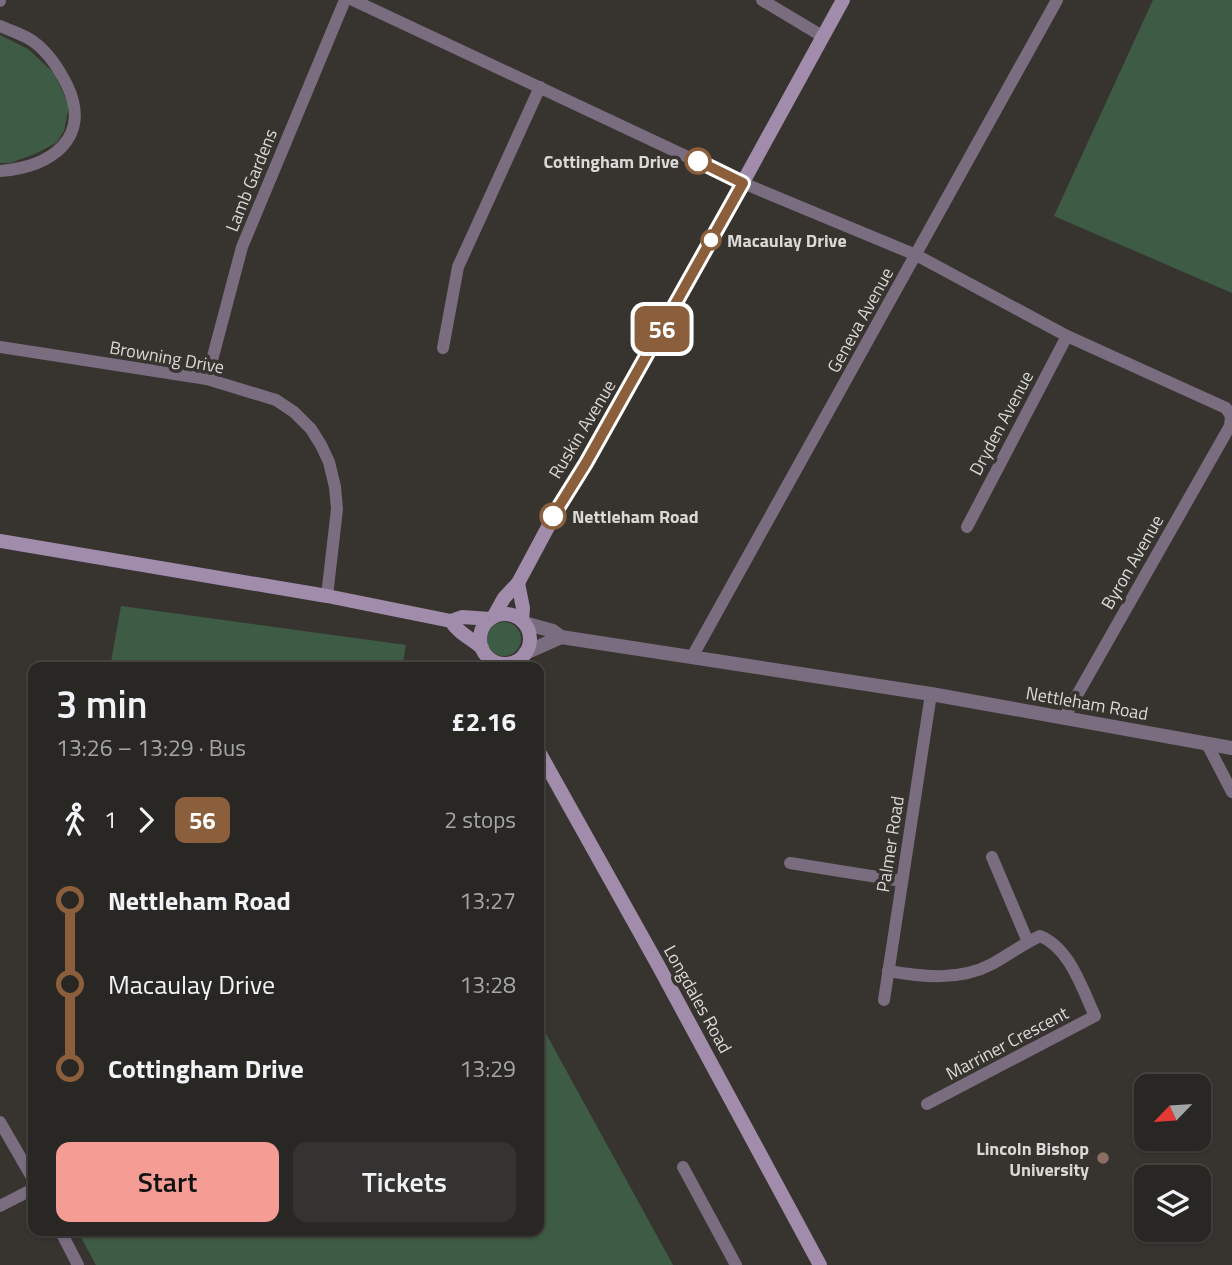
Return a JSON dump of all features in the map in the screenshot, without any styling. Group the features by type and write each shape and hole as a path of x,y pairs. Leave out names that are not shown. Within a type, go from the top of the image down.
{"main road":[{"name":"Ruskin Avenue","path":"492,617 518,583 843,0"},
{"path":"0,541 327,596 451,621 462,617 509,614 523,622"},
{"path":"518,583 523,622 530,638 521,659"},
{"path":"488,658 481,632 492,617"},
{"path":"451,621 458,633 472,639 488,658"},
{"name":"Longdales Road","path":"544,761 820,1265"}],"street":[{"name":"Lamb Gardens","path":"207,379 243,247 345,0"},
{"path":"353,0 743,183 916,255 1067,336 1229,406 1231,426"},
{"path":"762,0 822,36"},
{"name":"Geneva Avenue","path":"692,657 1057,0"},
{"path":"0,26 34,42 59,67 74,101 75,123 64,146 48,159 0,172"},
{"path":"443,348 458,267 540,87"},
{"name":"Dryden Avenue","path":"967,527 1067,336"},
{"name":"Browning Drive","path":"0,347 207,379 276,400 294,412 311,429 330,466 337,509 327,596"},
{"name":"Byron Avenue","path":"1064,718 1231,426"},
{"name":"Nettleham Road","path":"523,622 552,631 561,637 931,694 1232,748"},
{"path":"521,659 561,637"},
{"name":"Palmer Road","path":"884,1000 931,694"},
{"path":"1207,744 1232,792"},
{"path":"888,971 919,976 959,975 990,965 1028,942 992,857"},
{"path":"790,863 902,881"},
{"name":"Marriner Crescent","path":"927,1104 1095,1016 1060,949 1040,936 1028,942"},
{"path":"0,1122 28,1170"},
{"path":"682,1167 736,1265"},
{"path":"0,1206 28,1192"},
{"path":"63,1236 78,1265"}],"green space":[{"path":"1153,0 1232,0 1232,293 1054,216"},
{"path":"0,35 28,49 54,73 69,106 64,131 56,143 10,163 0,163"},
{"path":"121,606 406,645 403,662 111,662"},
{"path":"504,622 516,627 521,639 516,651 504,656 492,651 487,639 492,627"},
{"path":"544,1030 673,1265 96,1265 80,1236 544,1236"}],"bus line":[{"name":"56","path":"553,516 586,463 743,183 698,161"}],"place":[{"name":"Cottingham Drive","path":"698,161"},
{"name":"Macaulay Drive","path":"711,240"},
{"name":"Nettleham Road","path":"553,516"},
{"name":"Lincoln Bishop University","path":"1103,1158"}]}
